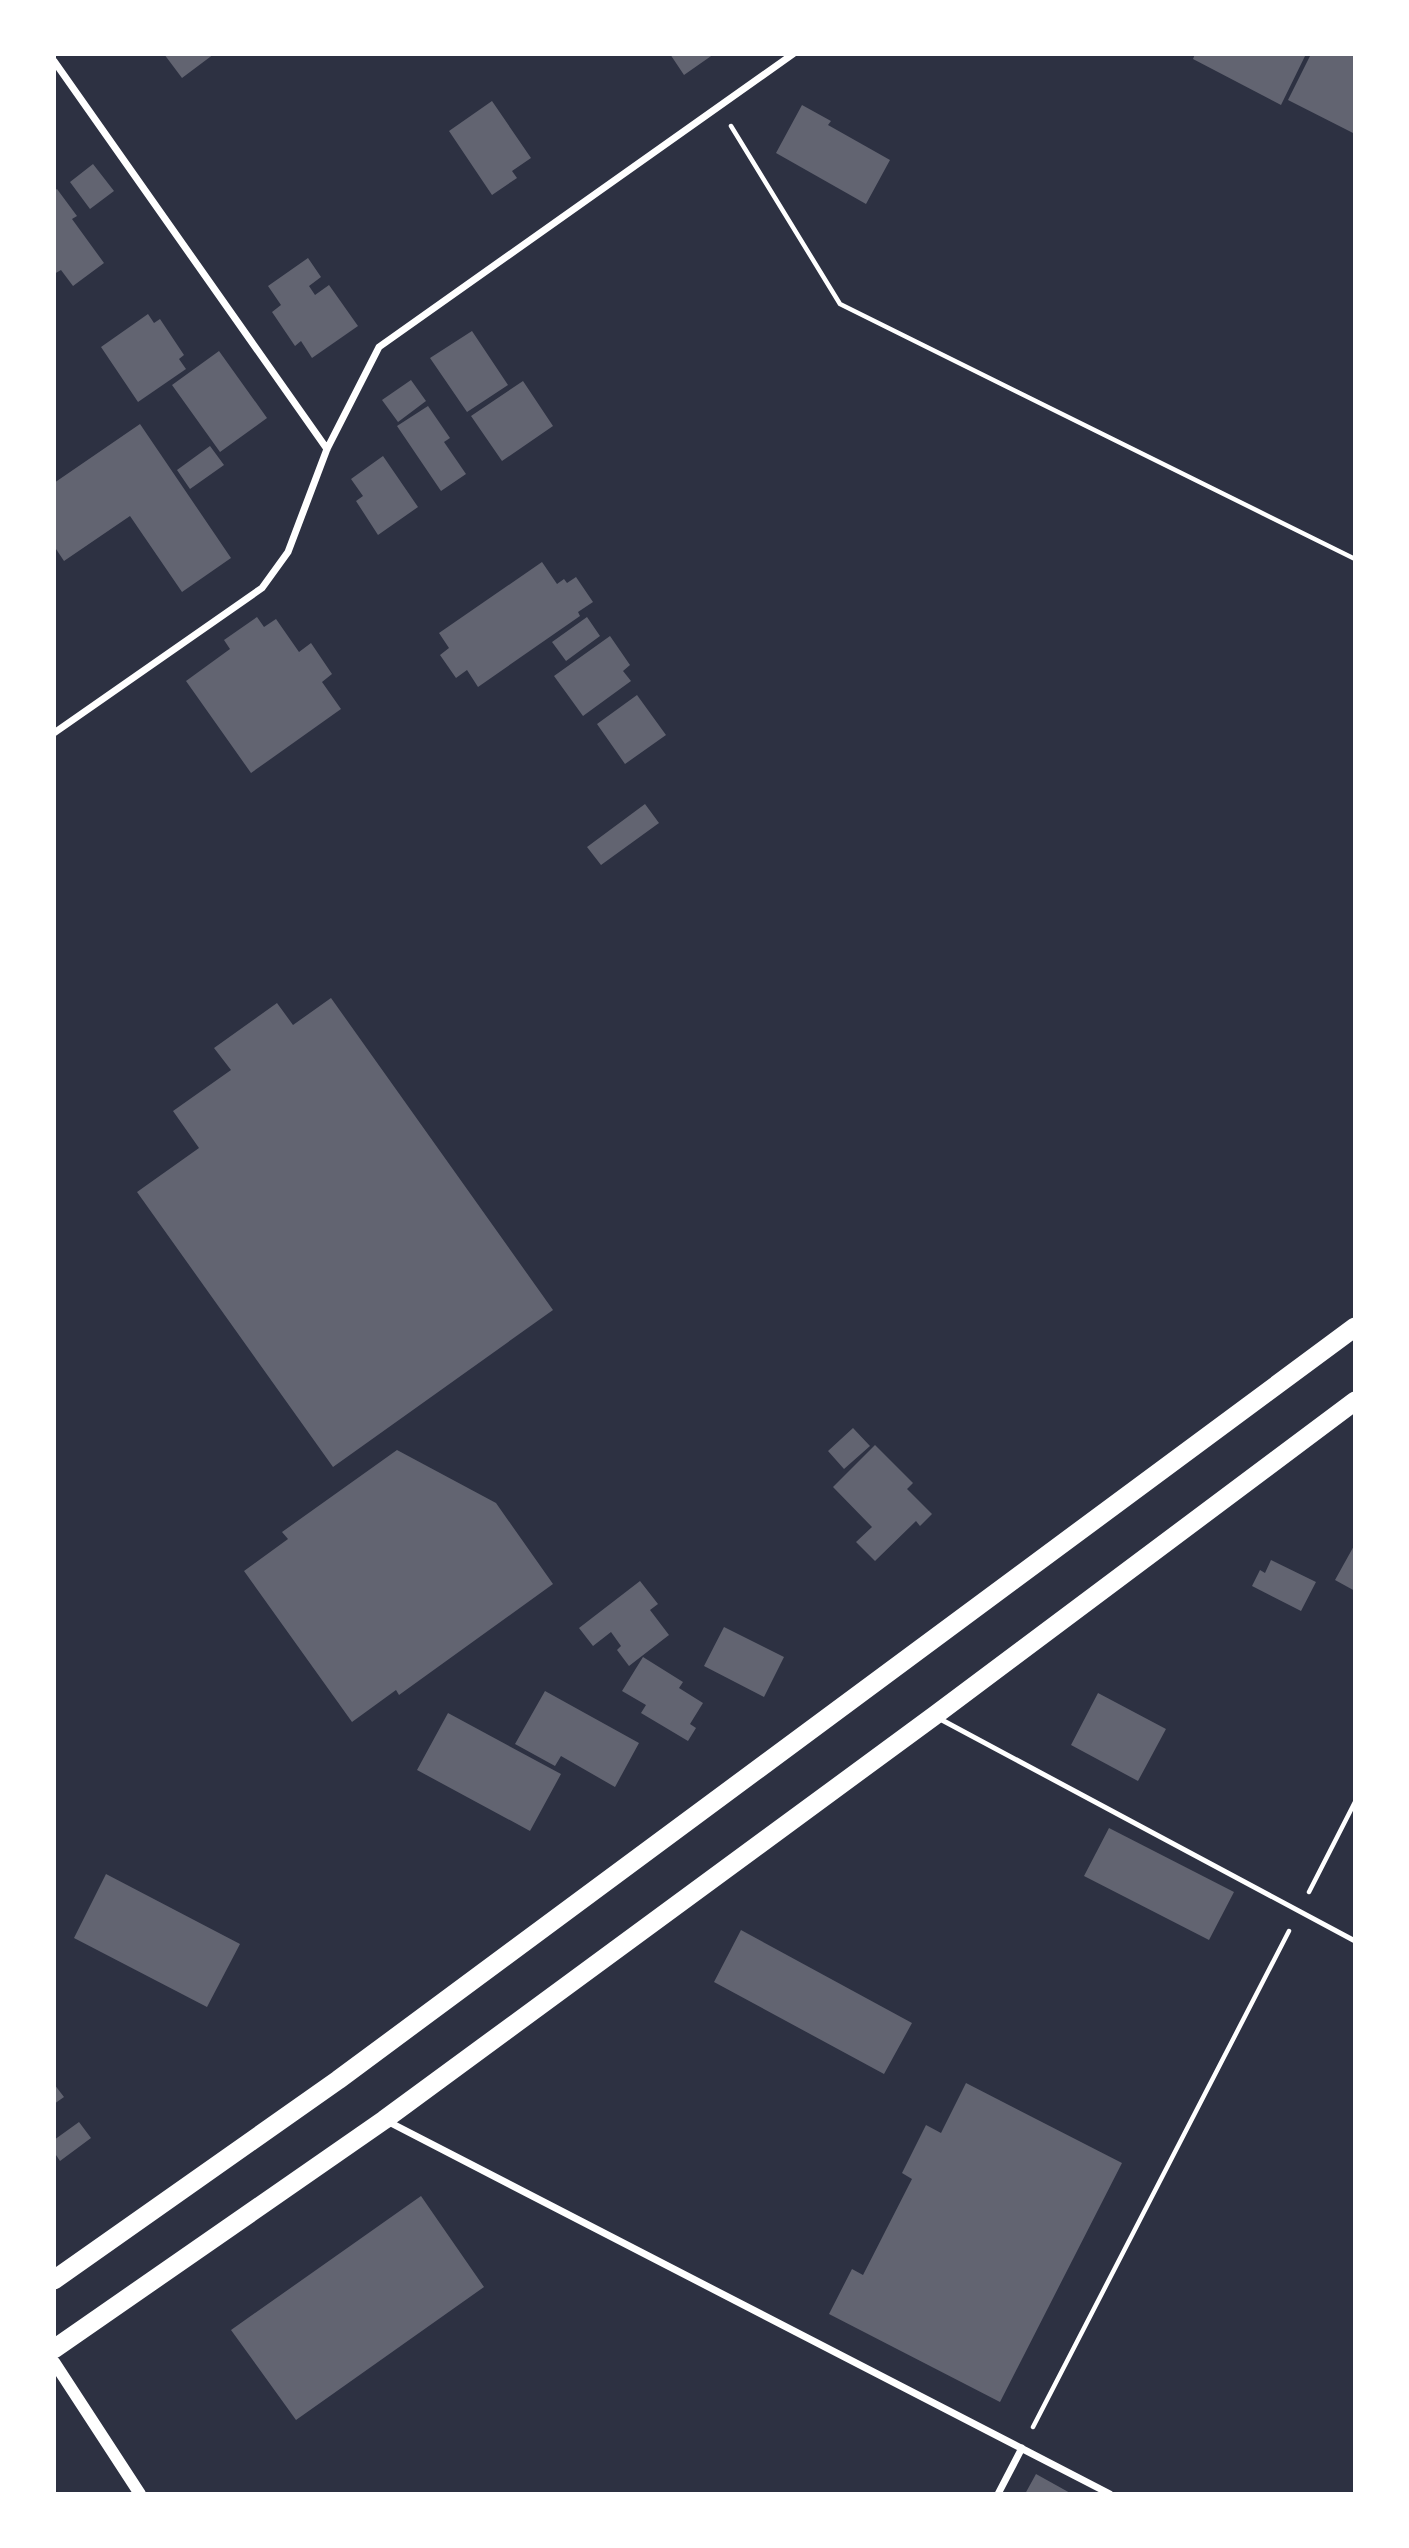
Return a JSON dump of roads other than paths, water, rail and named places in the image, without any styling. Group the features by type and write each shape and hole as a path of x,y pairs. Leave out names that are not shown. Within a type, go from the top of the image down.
{"highway":[{"path":"54,2280 338,2080 1355,1327"},
{"path":"54,2349 384,2120 934,1716 1355,1401"}],"street":[{"path":"54,733 262,588 288,552 327,449 379,347 793,54"},
{"path":"54,61 327,449"},
{"path":"384,2120 1110,2494"},
{"path":"54,2362 140,2494"},
{"path":"998,2494 1022,2448"}],"lane":[{"path":"934,1716 1355,1941"}]}
